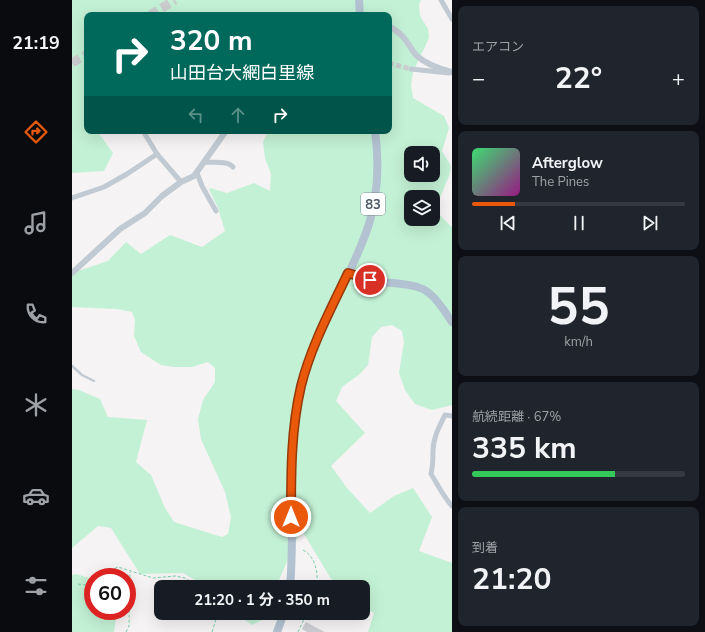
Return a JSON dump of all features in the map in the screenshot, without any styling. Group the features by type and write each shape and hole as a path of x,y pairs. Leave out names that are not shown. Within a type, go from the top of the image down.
{"main road":[{"path":"358,0 360,12"},
{"name":"83","path":"291,580 292,561 292,456 298,402 305,372 321,329 361,246 369,222 374,200 377,156 375,134"},
{"path":"348,273 370,280 420,288 428,292 435,299 452,322"},
{"path":"277,632 281,620"}],"street":[{"path":"442,0 452,19"},
{"path":"392,28 405,39 417,56 424,62 452,73"},
{"path":"411,68 452,73"},
{"path":"145,134 158,154 181,182"},
{"path":"72,273 120,229 145,213 162,196 181,182 194,176 224,134"},
{"path":"72,198 104,187 158,154"},
{"path":"204,162 227,163 233,167"},
{"path":"196,173 216,211"},
{"path":"452,416 445,415 436,432 433,451 434,465 431,474 443,495 452,506"}],"lane":[{"path":"72,366 82,376 94,380"}],"path":[{"path":"303,550 308,552 316,567 317,580"},
{"path":"136,573 153,578 175,576 188,580"},
{"path":"78,584 84,585"},
{"path":"126,632 129,626 129,620"},
{"path":"212,632 216,620"},
{"path":"298,632 304,620"}],"green space":[{"path":"72,0 421,0 419,4 420,16 428,29 429,38 413,72 411,85 413,98 444,116 449,128 442,151 451,166 449,176 440,198 440,190 404,190 404,226 440,226 440,215 452,227 452,405 432,410 415,404 405,390 399,373 404,342 402,331 392,325 381,327 372,337 368,365 360,374 342,387 336,401 365,433 331,466 347,488 370,513 394,496 413,488 432,517 419,551 452,563 452,632 368,632 374,613 370,611 370,580 332,580 301,529 279,580 195,580 183,573 140,574 111,528 98,526 72,548 72,389 79,390 100,399 108,417 147,420 136,462 151,475 165,508 174,522 222,537 228,534 231,517 225,492 201,439 198,419 203,400 215,382 215,368 208,362 192,367 161,365 141,352 134,336 135,320 132,312 117,309 72,307 72,273 108,261 126,242 141,254 170,235 202,247 225,231 218,208 209,189 227,193 254,183 270,191 271,174 265,158 263,142 267,134 392,134 392,12 84,12 84,134 99,134 113,153 104,171 72,173"},
{"path":"76,574 84,576 84,620 116,620 114,632 72,632 72,575"},
{"path":"245,620 262,620 252,625"}],"building":[{"path":"306,622 325,632 307,632 302,629"}],"tunnel":[{"path":"155,12 175,0"},
{"path":"72,63 84,56"},
{"path":"392,64 411,69"}],"route":[{"path":"291,517 293,437 298,402 305,372 321,329 348,273 370,280"}]}
